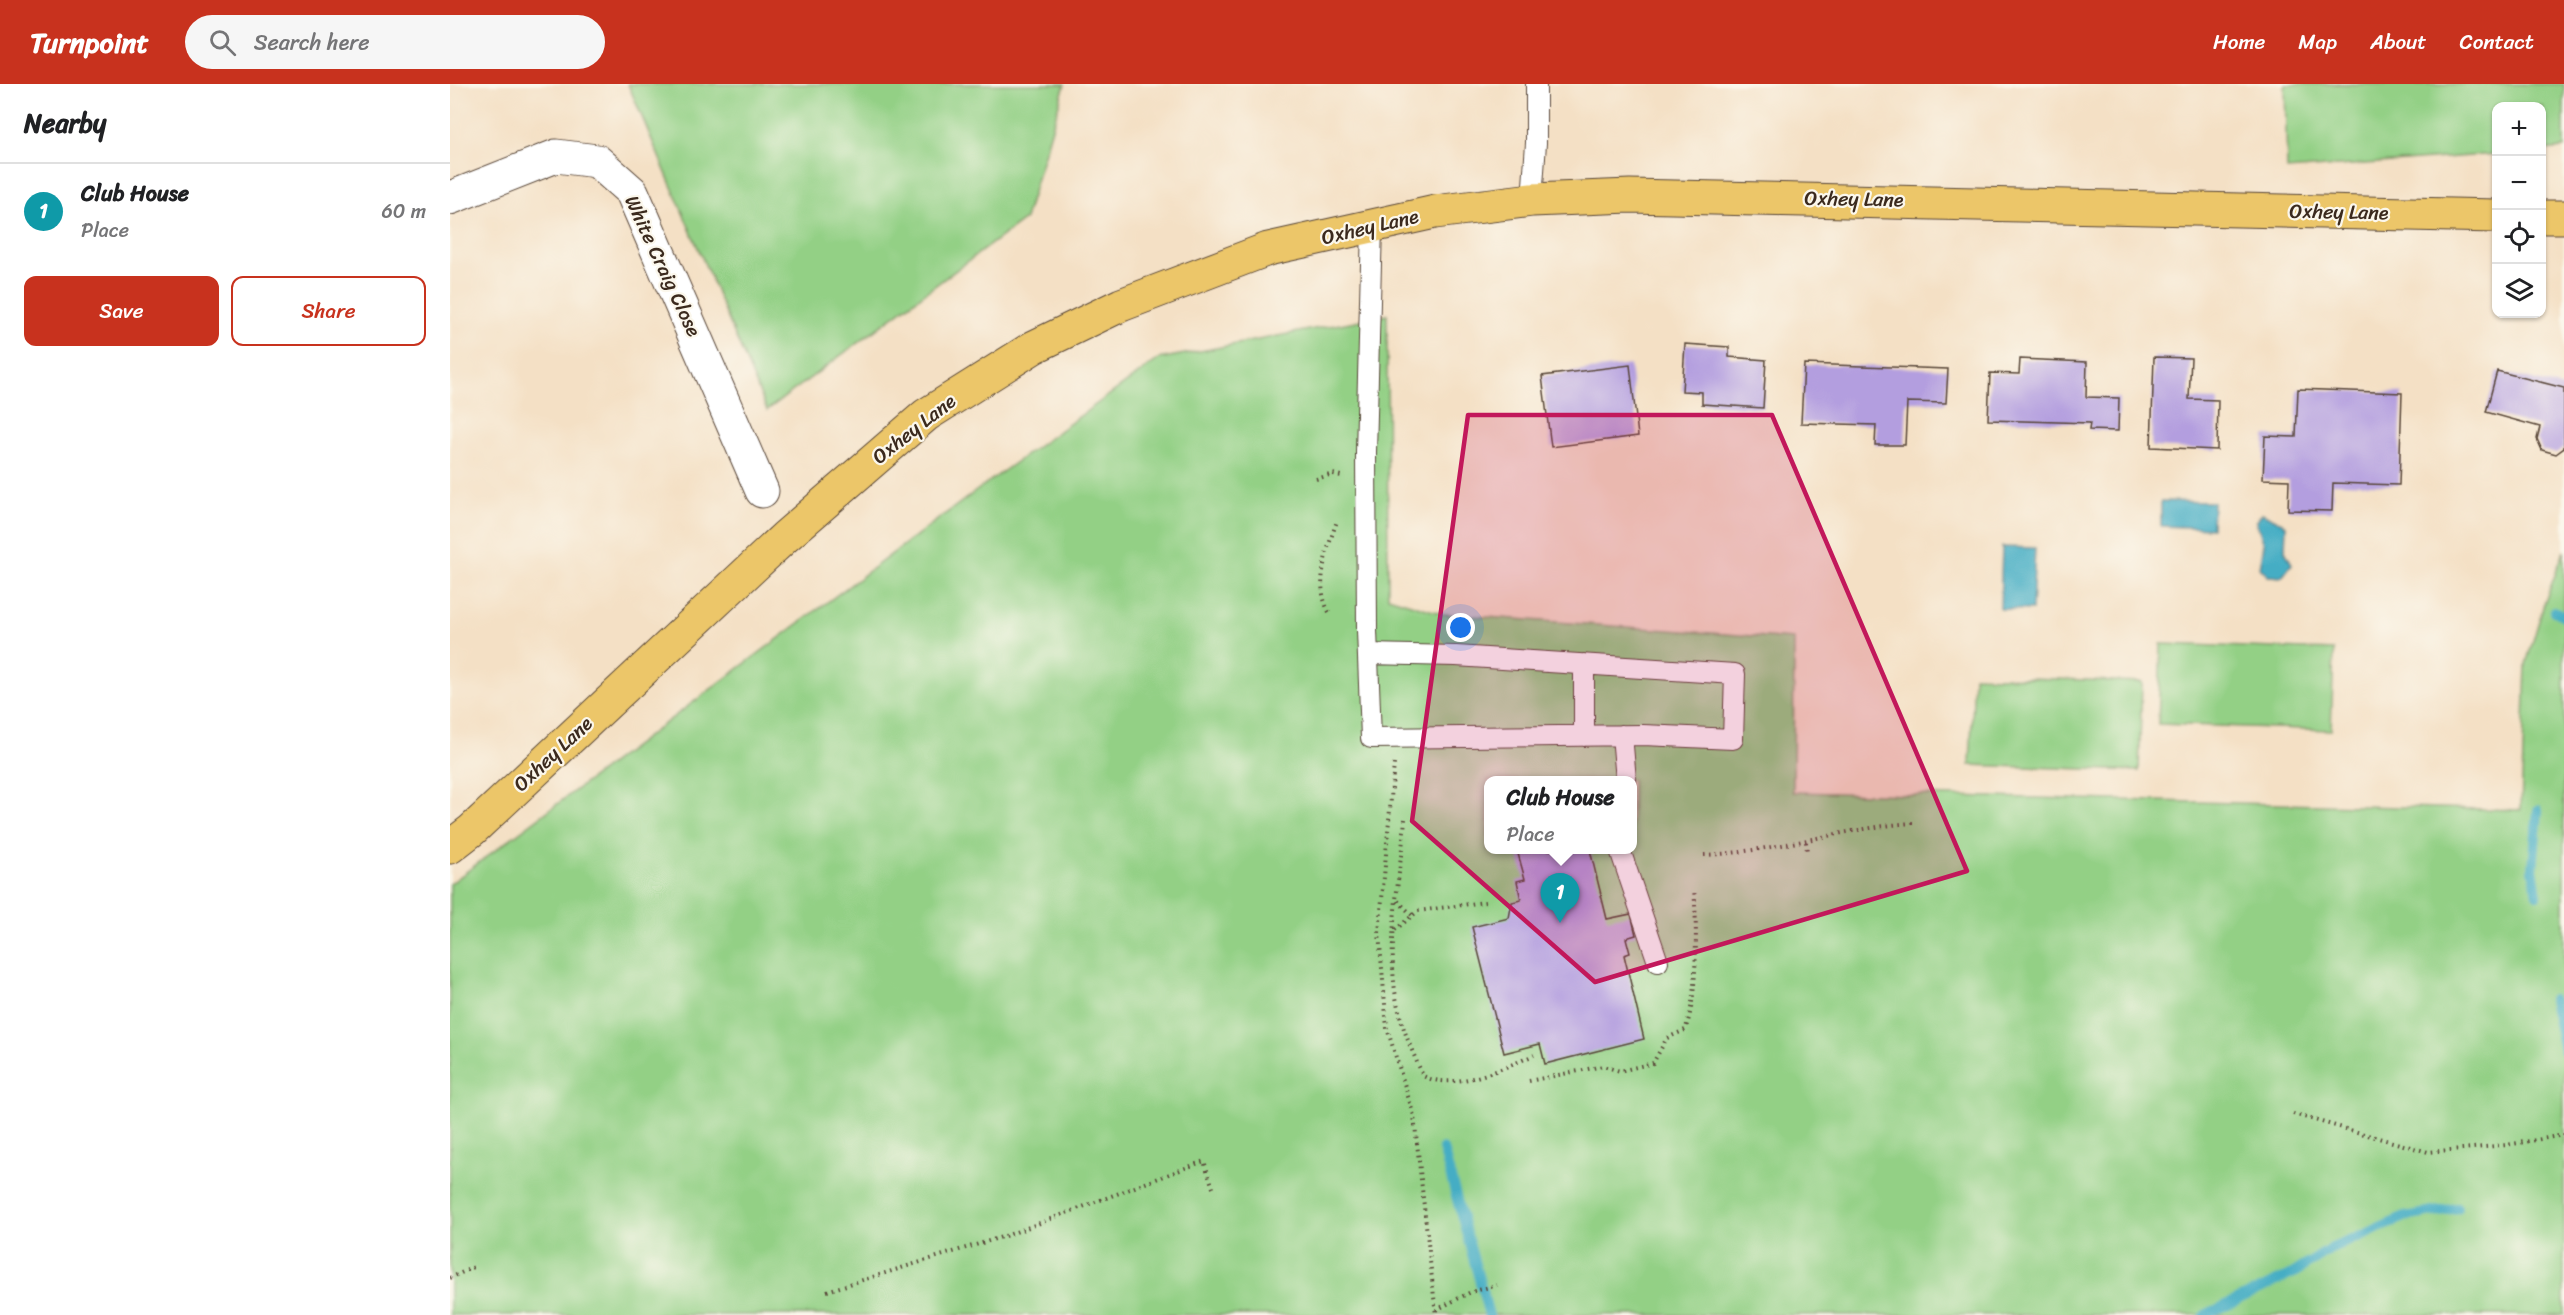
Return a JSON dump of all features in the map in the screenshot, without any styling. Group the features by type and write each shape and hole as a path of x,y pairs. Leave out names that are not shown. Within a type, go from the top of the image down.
{"main road":[{"name":"Oxhey Lane","path":"450,847 472,830 785,537 927,415 1034,347 1121,305 1268,249 1435,212 1532,200 1630,196 1823,198 2492,216"},
{"path":"2546,217 2564,217"}],"street":[{"name":"White Craig Close","path":"450,198 556,156 597,160 632,192 762,491"}],"lane":[{"path":"1532,200 1536,143 1536,84"},
{"path":"1368,654 1456,656 1735,674 1733,739 1622,735 1371,738 1368,654 1366,452 1372,226"},
{"path":"1584,664 1584,735"},
{"path":"1622,735 1626,776"},
{"path":"1622,854 1658,962"}],"path":[{"path":"1316,479 1333,474 1345,476"},
{"path":"1329,612 1321,597 1327,556 1340,513"},
{"path":"1371,738 1395,755 1379,933 1387,1028 1414,1116 1436,1312 1471,1292 1497,1285"},
{"path":"1405,819 1394,930 1393,974 1399,1010 1423,1076 1434,1082 1449,1082 1496,1071 1534,1055"},
{"path":"1704,855 1768,849 1882,825 1913,823"},
{"path":"1806,842 1807,852"},
{"path":"1529,1081 1603,1066 1620,1071 1653,1064 1667,1038 1685,1030 1690,1010 1697,920 1694,889"},
{"path":"1398,900 1412,915"},
{"path":"1394,930 1412,915 1430,909 1485,902"},
{"path":"2293,1114 2428,1152 2506,1145 2564,1135"},
{"path":"827,1291 1008,1235 1204,1161 1213,1188"},
{"path":"450,1278 476,1266"}],"highlighted area":[{"path":"1468,415 1772,415 1967,871 1595,982 1412,821"}],"green space":[{"path":"628,84 1065,84 1025,219 767,410"},
{"path":"2285,84 2564,84 2564,148 2546,150 2546,102 2492,102 2492,154 2287,170"},
{"path":"1387,315 1388,597 1443,614 1794,639 1793,792 2521,810 2526,664 2543,607 2564,551 2564,1315 450,1315 450,884 980,488 1159,359"},
{"path":"2161,644 2334,650 2331,730 2158,724"},
{"path":"1974,676 2142,682 2139,771 1970,765"}],"water":[{"path":"2161,501 2213,502 2212,528 2161,526"},
{"path":"2262,513 2286,525 2285,551 2292,564 2282,577 2268,576 2260,568 2264,544 2256,521"},
{"path":"2002,547 2035,548 2032,610 2000,609"}],"building":[{"path":"1685,344 1729,347 1729,357 1766,360 1763,408 1702,404 1702,392 1682,391"},
{"path":"2154,357 2191,358 2189,399 2218,400 2217,450 2151,447"},
{"path":"2020,359 2087,362 2086,397 2119,398 2118,431 2089,430 2090,423 1988,420 1990,373 2019,374"},
{"path":"1804,364 1948,369 1946,403 1907,402 1905,445 1875,445 1876,425 1801,423"},
{"path":"1630,365 1638,436 1551,447 1542,376"},
{"path":"2497,371 2564,388 2564,448 2556,454 2542,450 2537,439 2540,427 2486,412"},
{"path":"2298,389 2402,393 2399,485 2333,483 2332,511 2288,510 2289,480 2263,479 2265,436 2296,437"},
{"path":"1518,854 1591,854 1607,919 1631,914 1636,935 1626,938 1630,953 1624,955 1644,1039 1545,1064 1540,1044 1504,1053 1472,927 1509,918 1512,902 1521,900 1517,881 1525,879"}],"waterway":[{"path":"2554,611 2564,616"},
{"path":"2537,895 2533,869 2538,810"},
{"path":"2553,1000 2564,1050"},
{"path":"1443,1149 1489,1315"},
{"path":"2205,1315 2294,1273 2332,1248 2405,1217 2457,1208"}],"place":[{"name":"Club House","path":"1560,923"}]}
